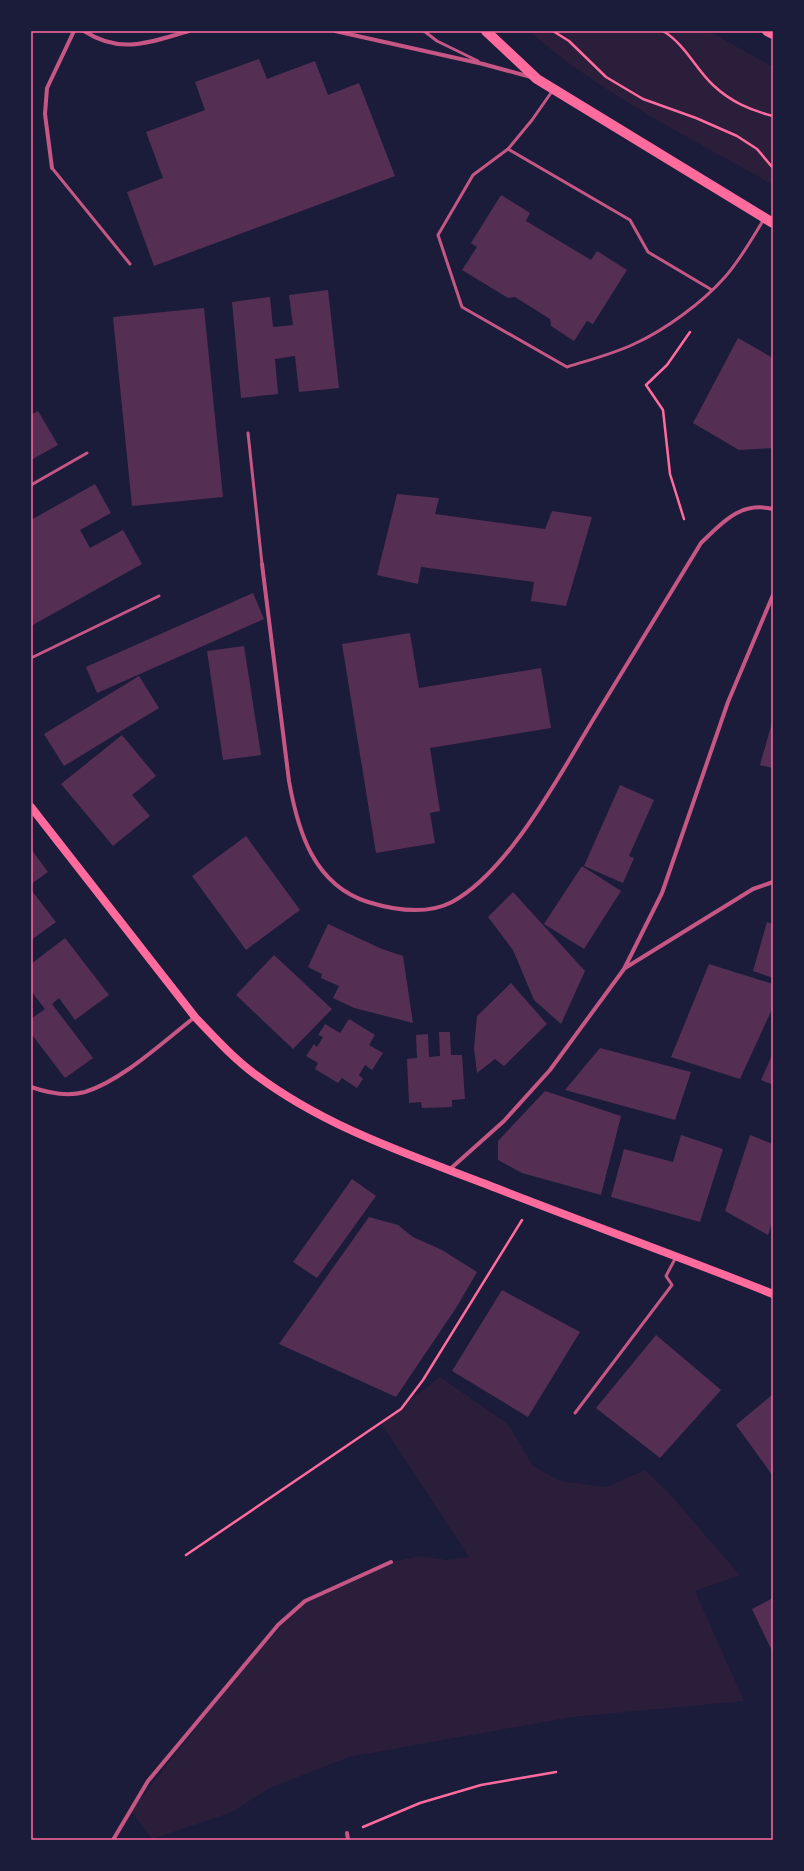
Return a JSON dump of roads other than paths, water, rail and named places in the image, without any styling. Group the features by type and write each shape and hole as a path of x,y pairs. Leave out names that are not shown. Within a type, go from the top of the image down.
{"main road":[{"path":"486,31 537,79 553,90 769,220"},
{"path":"767,31 773,34"},
{"path":"31,807 195,1017 225,1049 250,1071 293,1100 340,1125 393,1150 677,1256 773,1294"}],"street":[{"path":"52,168 45,114 47,88 74,31"},
{"path":"84,31 99,40 124,45 148,43 189,31"},
{"path":"334,31 483,64 537,79"},
{"path":"262,564 289,781 295,815 304,842 319,866 335,885 357,898 404,911 427,909 450,903 476,886 501,861 532,818 566,764 700,543 729,515 746,509 773,509"},
{"path":"449,1170 504,1121 550,1070 624,969 662,893 728,702 773,595"},
{"path":"624,969 753,889 773,882"},
{"path":"31,1086 47,1093 68,1094 85,1092 106,1082 136,1064 195,1017"},
{"path":"114,1840 148,1781 278,1625 306,1601 392,1562"},
{"path":"346,1833 348,1840"}],"lane":[{"path":"424,31 437,41 483,64"},
{"path":"553,90 532,120 508,149 473,175 438,235 462,307 567,367 634,344 683,315 725,277 769,220"},
{"path":"508,149 630,220 648,252 712,290"},
{"path":"52,168 130,264"},
{"path":"248,433 262,564"},
{"path":"31,485 87,453"},
{"path":"31,658 159,596"},
{"path":"574,1413 672,1285 666,1276 677,1256"}]}
